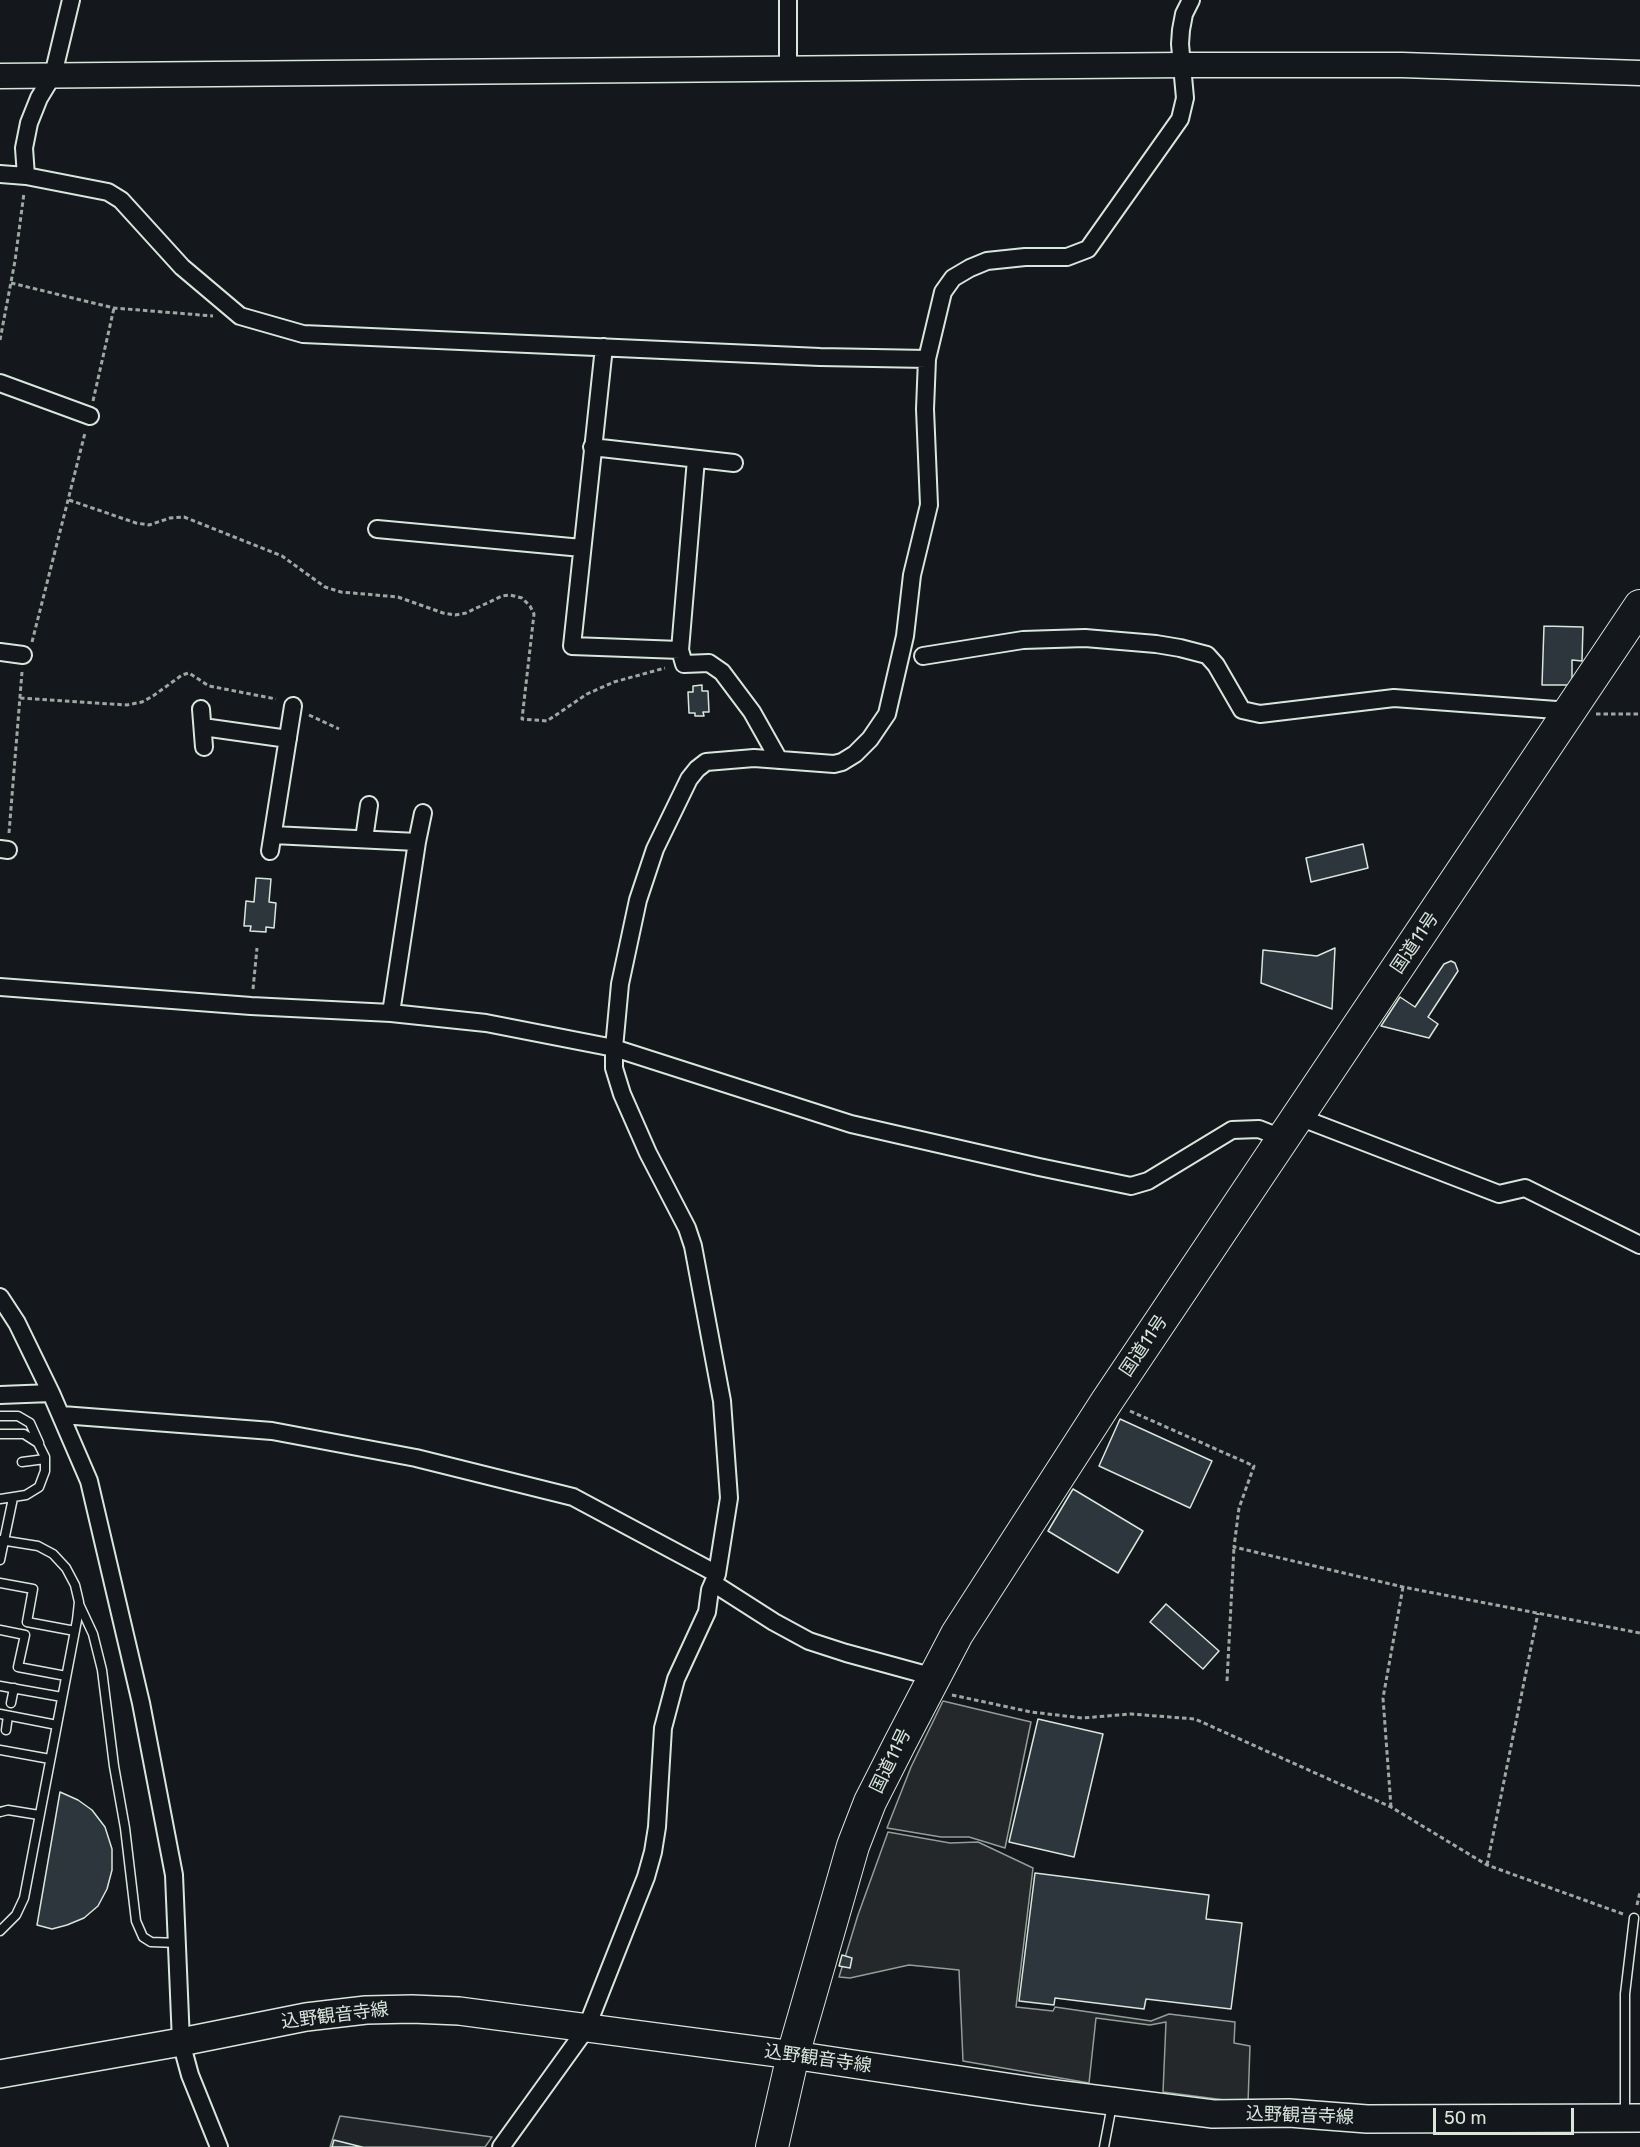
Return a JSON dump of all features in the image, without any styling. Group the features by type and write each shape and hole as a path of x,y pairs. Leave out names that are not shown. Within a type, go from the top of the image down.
{"highway":[{"name":"国道11号","path":"772,2147 794,2055 853,1846 870,1802 931,1683 986,1587 1107,1401 1640,606"}],"main road":[{"name":"込野観音寺線","path":"0,2074 306,2017 366,2010 412,2009 459,2011 1213,2114 1290,2113 1367,2119 1632,2118"}],"street":[{"path":"26,176 24,148 28,123 53,75 71,0"},
{"path":"788,0 788,70"},
{"path":"501,2147 586,2029 625,1934 653,1852 657,1827 663,1728 676,1679 707,1612 729,1498 723,1412 693,1246 687,1228 648,1153 621,1094 614,1068 620,984 638,900 655,849 689,779 706,762 754,758 834,764 842,762 855,754 870,739 887,714 905,636 912,575 929,505 925,409 927,359 943,292 952,278 987,261 1025,257 1067,257 1088,249 1180,119 1185,98 1180,44 1181,30 1184,14 1191,0"},
{"path":"0,76 1183,66 1402,66 1640,73"},
{"path":"0,174 26,176 108,192 121,200 182,267 240,316 303,334 820,357 927,359"},
{"path":"604,347 572,646 682,657 709,663 722,672 752,712 779,760"},
{"path":"0,383 90,416"},
{"path":"592,447 734,463"},
{"path":"682,657 696,459"},
{"path":"376,529 582,548"},
{"path":"923,656 1023,640 1085,638 1180,648 1207,655 1216,665 1242,710 1260,714 1394,698 1570,711"},
{"path":"0,652 23,655"},
{"path":"293,706 272,843 364,839 417,842"},
{"path":"201,709 204,747"},
{"path":"202,727 288,739"},
{"path":"364,839 369,805"},
{"path":"391,1013 423,813"},
{"path":"0,987 251,1006 391,1013 486,1023 614,1048 851,1124 1131,1186 1148,1181 1232,1130 1292,1128 1499,1194 1525,1188 1640,1245"},
{"path":"0,1297 17,1323 62,1415 89,1481 139,1692 174,1875 181,2042 190,2075 219,2147"},
{"path":"0,1395 51,1393"},
{"path":"62,1415 272,1431 428,1461 573,1497 715,1578 774,1622 809,1641 931,1683"}],"lane":[{"path":"0,1416 18,1416 30,1423 45,1458 45,1471 39,1486 26,1495 0,1499"},
{"path":"0,1434 24,1434 38,1443 45,1458"},
{"path":"21,1462 45,1458"},
{"path":"0,1560 2,1540 13,1498"},
{"path":"2,1540 38,1546 53,1554 66,1568 75,1585 78,1602 93,1634 102,1670 114,1766 126,1828 136,1921 143,1937 152,1942 178,1943"},
{"path":"0,1583 33,1589 27,1622 75,1631"},
{"path":"0,1931 16,1915 24,1898 75,1631 78,1602"},
{"path":"0,1630 25,1635 18,1667 66,1676"},
{"path":"0,1686 62,1697"},
{"path":"11,1703 14,1688"},
{"path":"6,1730 4,1715 57,1725"},
{"path":"0,1750 50,1759"},
{"path":"0,1812 8,1810 39,1815"},
{"path":"1632,2118 1625,1994 1635,1918"},
{"path":"1104,2147 1113,2102"}],"path":[{"path":"0,340 11,283 26,176"},
{"path":"11,283 114,308 240,316"},
{"path":"4,849 23,655 31,647 90,416 114,308"},
{"path":"69,500 136,523 149,525 170,518 184,517 282,556 325,586 341,592 398,597 455,615 466,613 502,596 522,598 534,614 522,719 547,721 587,694 682,657"},
{"path":"20,698 127,705 147,699 182,675 189,673 209,686 273,699 293,706 339,729"},
{"path":"1570,711 1640,714"},
{"path":"251,1006 256,948"},
{"path":"1107,1401 1254,1466 1239,1508 1234,1547 1227,1681"},
{"path":"1234,1547 1402,1587 1539,1612 1640,1634"},
{"path":"1391,1808 1383,1698 1402,1587"},
{"path":"1486,1865 1539,1612"},
{"path":"931,1683 1031,1712 1082,1718 1131,1714 1195,1719 1391,1808 1486,1865 1635,1918"}],"shaded area":[{"path":"943,1701 1031,1722 1005,1848 969,1837 941,1837 887,1828 911,1767"},
{"path":"888,1832 950,1843 978,1842 1033,1868 1016,2007 1053,2011 1055,2007 1151,2021 1169,2014 1235,2022 1234,2043 1250,2046 1248,2103 1163,2092 1166,2022 1150,2025 1096,2018 1089,2083 963,2061 959,1970 909,1965 850,1978 839,1977 858,1915"},
{"path":"340,2116 492,2137 485,2147 330,2147"}],"building":[{"path":"1544,626 1583,627 1582,661 1572,660 1572,685 1542,685"},
{"path":"702,685 702,691 708,691 709,712 703,712 704,716 695,716 695,713 689,713 688,692 693,692 693,686"},
{"path":"1363,844 1368,868 1311,882 1306,858"},
{"path":"256,878 271,879 269,902 276,903 274,928 266,927 266,932 250,931 251,926 244,926 246,901 254,902"},
{"path":"1335,948 1332,1009 1261,983 1263,950 1317,956"},
{"path":"1451,961 1455,963 1458,971 1428,1017 1438,1024 1429,1038 1381,1026 1400,997 1415,1007 1444,964"},
{"path":"1120,1419 1212,1461 1190,1508 1099,1466"},
{"path":"1073,1489 1143,1531 1118,1573 1048,1531"},
{"path":"1166,1604 1219,1651 1203,1669 1150,1622"},
{"path":"1038,1719 1103,1734 1074,1857 1009,1842"},
{"path":"60,1792 78,1800 92,1810 105,1827 112,1849 112,1870 107,1889 98,1906 84,1918 52,1929 37,1925"},
{"path":"1035,1873 1209,1895 1206,1919 1242,1923 1231,2009 1146,1999 1144,2009 1055,1998 1054,2005 1019,2001"},
{"path":"842,1955 852,1958 850,1968 839,1966"},
{"path":"334,2140 362,2147 332,2147"}]}
